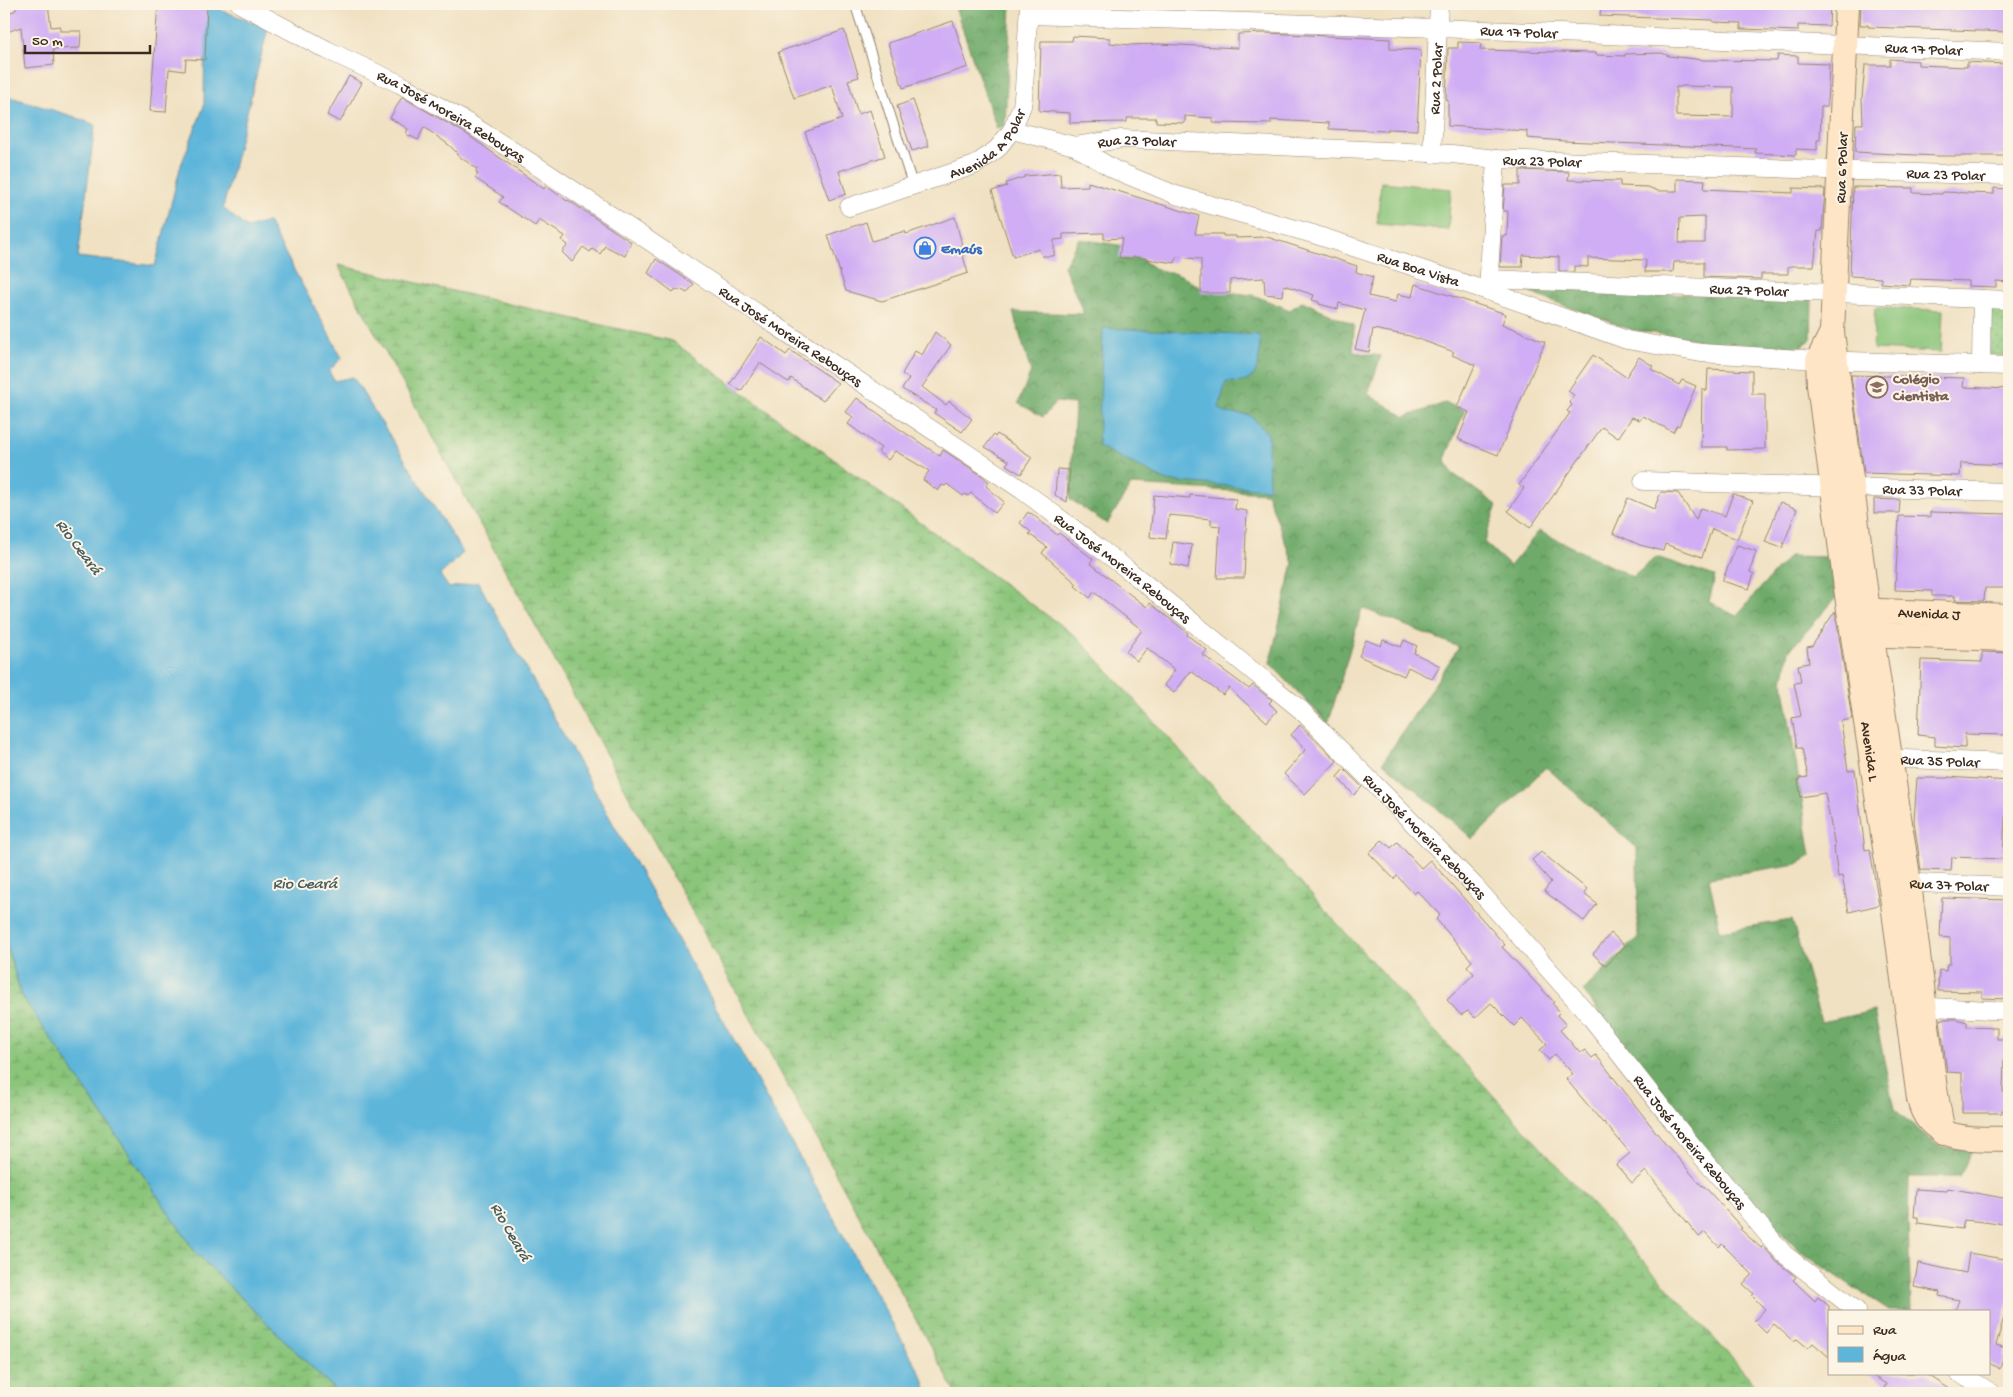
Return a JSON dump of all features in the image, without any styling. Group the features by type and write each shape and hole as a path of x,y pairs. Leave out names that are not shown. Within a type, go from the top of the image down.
{"street":[{"name":"Rua José Moreira Rebouças","path":"240,4 327,50 400,84 470,124 543,170 1022,490 1127,569 1301,710 1467,878 1588,1014 1682,1133 1784,1254 1856,1310"},
{"name":"Rua 2 Polar","path":"1432,154 1439,4"},
{"name":"Rua 6 Polar","path":"1827,361 1832,332 1835,294 1847,4"},
{"name":"Avenida A Polar","path":"848,207 975,165 997,149 1012,130 1022,106 1029,9"},
{"name":"Rua 17 Polar","path":"1029,9 2009,52"},
{"name":"Rua Boa Vista","path":"1012,130 1075,146 1115,170 1176,195 1488,285 1627,340 1700,353 1827,361 2009,366"},
{"name":"Rua 23 Polar","path":"1075,146 1121,139 1432,154 1496,159 2009,176"},
{"path":"1488,285 1496,159"},
{"name":"Rua 27 Polar","path":"1488,285 2009,300"},
{"path":"1981,365 1982,299"},
{"name":"Avenida L","path":"1827,361 1860,622 1916,1006 1943,1133 1962,1137 2009,1139"},
{"name":"Rua 33 Polar","path":"1643,481 2009,492"},
{"name":"Avenida J","path":"1860,622 2009,616"},
{"name":"Avenida J","path":"1860,622 2009,638"},
{"name":"Rua 35 Polar","path":"1880,758 2009,763"},
{"name":"Rua 37 Polar","path":"1899,882 2009,887"},
{"path":"1916,1006 2009,1011"},
{"path":"1961,1374 1992,1393"}],"lane":[{"path":"855,4 913,186"}],"green space":[{"path":"954,4 1011,4 1005,125 997,129"},
{"path":"1381,182 1451,189 1448,230 1377,224"},
{"path":"1079,239 1124,246 1155,269 1181,275 1205,290 1253,295 1290,310 1302,301 1354,325 1353,352 1381,356 1368,394 1405,417 1445,403 1465,410 1445,459 1452,473 1497,505 1484,542 1510,566 1539,531 1633,577 1656,557 1715,576 1709,602 1736,616 1789,556 1829,557 1836,598 1789,651 1783,682 1811,856 1797,864 1709,878 1720,931 1792,920 1821,1022 1874,1011 1894,1109 1938,1146 1972,1151 1959,1177 1909,1177 1908,1224 1911,1310 1888,1310 1798,1250 1694,1141 1583,991 1638,937 1637,848 1546,767 1473,839 1383,762 1459,647 1362,608 1328,724 1270,663 1293,563 1267,493 1131,485 1107,524 1070,499 1075,404 1056,402 1043,417 1018,403 1031,372 1013,312 1084,314 1064,266"},
{"path":"338,265 672,341 1078,638 1758,1387 1768,1393 956,1393"},
{"path":"1514,287 1812,299 1811,340 1798,348 1713,342 1632,330"},
{"path":"1991,306 2009,306 2009,356 1990,355"},
{"path":"1875,308 1943,310 1941,352 1873,349"},
{"path":"4,938 22,996 196,1253 338,1393 4,1393"}],"water":[{"name":"Rio Ceará","path":"205,4 268,28 223,208 247,228 268,222 342,358 329,371 334,381 353,377 463,553 440,575 449,588 478,582 923,1378 927,1393 338,1393 196,1253 22,996 4,938 4,95 95,125 78,257 155,266 181,165 204,106"},
{"path":"1103,328 1260,335 1258,363 1254,375 1242,382 1226,382 1219,408 1226,413 1250,415 1268,434 1269,489 1167,481 1098,446"}],"building":[{"path":"16,4 48,4 51,27 60,26 60,31 81,31 80,48 53,49 54,65 25,68 21,27 4,33 4,15 16,10"},
{"path":"158,4 207,4 205,60 186,59 185,71 169,69 166,112 150,111"},
{"path":"1601,4 1830,4 1829,26 1798,25 1798,31 1741,29 1741,23 1713,22 1713,20 1600,16"},
{"path":"1861,4 2003,4 2003,6 2009,7 2009,32 1868,27 1868,25 1860,25"},
{"path":"953,21 968,67 903,88 888,43"},
{"path":"844,30 859,77 848,80 858,114 870,110 885,156 839,171 846,194 829,200 805,132 842,119 832,85 794,98 778,52"},
{"path":"1266,33 1390,39 1390,49 1421,50 1417,130 1329,129 1329,123 1271,120 1271,124 1213,123 1213,118 1185,116 1185,123 1156,122 1156,118 1127,118 1127,122 1070,123 1070,113 1039,111 1041,41 1072,41 1073,36 1110,38 1110,43 1130,45 1159,44 1238,48 1238,34"},
{"path":"1458,42 1481,43 1480,50 1596,53 1596,55 1625,56 1625,54 1662,53 1669,56 1704,60 1777,61 1778,55 1798,56 1798,63 1829,64 1827,107 1821,107 1820,140 1817,140 1817,150 1796,149 1796,155 1755,153 1756,149 1527,138 1527,131 1448,126 1448,100 1446,100 1448,48 1458,48","holes":["1676,87 1733,87 1733,117 1676,116"]},
{"path":"1890,59 1918,61 1918,65 1967,67 1967,62 2005,64 2004,71 2009,71 2009,156 1937,156 1855,152 1856,124 1863,124 1862,98 1865,65 1890,65"},
{"path":"349,76 362,83 340,122 327,115"},
{"path":"402,97 465,133 544,189 546,186 631,242 625,256 605,246 600,254 592,249 590,252 583,247 572,262 562,252 568,245 562,240 565,236 539,220 535,226 499,202 503,197 475,178 478,174 476,172 477,169 456,154 449,145 424,127 418,140 406,134 408,129 390,118"},
{"path":"913,100 929,146 912,151 897,106"},
{"path":"1520,170 1569,172 1568,180 1620,181 1620,186 1648,187 1658,191 1677,191 1677,179 1705,180 1704,189 1793,193 1793,188 1825,189 1822,231 1818,231 1814,266 1791,266 1788,267 1788,274 1761,274 1761,279 1704,277 1704,262 1674,262 1673,272 1645,272 1646,260 1588,258 1588,267 1574,266 1574,272 1559,271 1559,257 1523,255 1522,267 1500,267 1502,236 1507,236 1508,211 1503,211 1505,185 1520,185","holes":["1705,217 1705,243 1679,243 1680,218"]},
{"path":"1060,173 1061,187 1088,186 1088,182 1199,216 1195,234 1223,234 1223,236 1236,236 1236,238 1267,237 1357,266 1356,272 1373,277 1368,296 1396,302 1398,294 1412,297 1415,284 1506,314 1502,324 1545,342 1498,455 1458,439 1469,412 1457,407 1475,365 1452,355 1454,352 1410,336 1373,329 1369,352 1355,349 1365,310 1339,303 1338,309 1319,304 1319,302 1312,300 1314,295 1284,285 1283,296 1265,294 1264,278 1230,280 1230,293 1201,293 1201,259 1176,257 1175,263 1133,257 1132,259 1119,258 1122,238 1104,239 1104,233 1063,234 1063,239 1054,240 1054,256 1042,256 1039,249 1013,257 992,191 1007,186 1006,183 1024,176"},
{"path":"1853,187 1913,188 1913,193 1942,194 1943,192 1994,194 1994,188 2009,189 2009,282 1996,281 1996,287 1968,286 1968,281 1911,279 1910,285 1881,283 1881,278 1850,276"},
{"path":"955,217 962,245 960,246 968,273 882,301 846,291 828,235 866,222 872,241 905,231 906,234"},
{"path":"656,259 694,284 687,293 680,289 679,291 676,289 673,292 648,273"},
{"path":"935,332 951,345 922,387 946,405 949,401 972,419 962,432 934,413 936,410 902,389 909,379 902,374 915,351 922,355"},
{"path":"761,337 786,355 790,350 838,383 823,401 791,378 789,382 760,363 741,391 730,384"},
{"path":"1593,355 1626,377 1639,357 1653,366 1651,369 1679,385 1682,380 1696,386 1679,426 1677,425 1673,432 1643,416 1640,420 1632,417 1618,438 1602,427 1530,528 1508,511 1524,488 1519,485 1570,413 1567,411 1572,405 1569,402 1574,395 1568,391"},
{"path":"1708,369 1752,371 1752,394 1765,394 1765,449 1727,450 1727,447 1701,447 1702,388 1707,391"},
{"path":"1851,375 1964,378 1963,387 2009,389 2009,465 1961,463 1960,476 1864,473"},
{"path":"857,398 940,456 943,450 981,475 989,482 986,486 1004,502 995,513 971,493 968,496 965,494 963,496 947,484 945,486 942,485 938,491 923,480 929,471 895,451 888,460 878,452 881,448 848,424 853,417 846,412"},
{"path":"997,434 1032,457 1021,474 1006,465 1009,461 985,447 993,435 995,437"},
{"path":"1057,469 1070,470 1067,502 1055,495"},
{"path":"1661,492 1678,493 1696,520 1700,508 1725,516 1733,494 1753,501 1737,539 1712,529 1702,557 1665,544 1663,551 1640,545 1613,533 1628,498 1654,509"},
{"path":"1154,495 1190,498 1190,495 1236,499 1235,509 1247,511 1244,578 1217,578 1220,526 1211,525 1211,519 1169,515 1166,539 1150,537"},
{"path":"1874,499 1900,500 1899,513 1874,513"},
{"path":"1780,502 1797,509 1782,548 1765,542"},
{"path":"1028,512 1057,535 1059,533 1093,559 1090,563 1120,587 1147,607 1150,603 1188,633 1187,635 1207,650 1203,655 1249,689 1253,685 1272,700 1269,703 1277,711 1267,722 1229,688 1223,695 1191,671 1174,693 1164,685 1175,670 1147,648 1137,661 1126,652 1142,630 1094,592 1090,598 1075,586 1077,584 1042,553 1047,547 1029,534 1031,532 1020,523"},
{"path":"1930,512 2009,514 2009,588 1985,588 1984,601 1955,600 1955,596 1932,596 1932,591 1895,590 1899,516 1930,517"},
{"path":"1173,542 1192,545 1188,568 1170,564"},
{"path":"1737,545 1756,551 1750,572 1754,574 1749,589 1722,581"},
{"path":"1835,611 1852,719 1841,721 1848,771 1855,770 1865,850 1870,849 1879,905 1849,912 1842,876 1838,877 1835,847 1825,793 1801,797 1798,780 1800,780 1799,778 1808,777 1802,748 1797,748 1792,718 1801,716 1794,683 1801,682 1798,665 1809,663 1807,647 1812,646"},
{"path":"1366,640 1381,646 1383,640 1401,647 1404,640 1417,646 1414,653 1440,666 1432,679 1408,667 1404,676 1359,656"},
{"path":"1982,652 2009,653 2009,735 1965,734 1965,748 1935,746 1935,737 1918,735 1921,660 1982,662"},
{"path":"1300,725 1337,761 1305,794 1284,774 1306,749 1291,735"},
{"path":"1344,769 1362,787 1354,795 1337,777"},
{"path":"1948,777 2009,781 2009,817 2005,817 2003,859 1952,857 1951,871 1921,870 1914,821 1917,778"},
{"path":"1382,840 1391,848 1397,842 1421,868 1430,860 1505,945 1502,947 1554,1002 1552,1003 1560,1012 1557,1015 1566,1025 1560,1030 1580,1053 1585,1050 1592,1058 1596,1055 1663,1141 1742,1228 1740,1229 1761,1248 1763,1246 1777,1262 1796,1277 1793,1280 1815,1301 1818,1297 1829,1306 1828,1356 1813,1343 1808,1348 1797,1339 1794,1342 1774,1324 1766,1333 1754,1321 1765,1309 1752,1296 1754,1294 1743,1284 1752,1274 1722,1244 1719,1247 1705,1232 1699,1237 1646,1171 1632,1183 1616,1165 1630,1153 1566,1079 1573,1074 1555,1054 1549,1060 1540,1050 1547,1044 1522,1018 1514,1026 1491,1003 1475,1018 1468,1011 1461,1015 1447,1000 1474,974 1467,966 1472,961 1436,919 1440,915 1417,891 1414,894 1397,876 1394,879 1369,853"},
{"path":"1541,852 1587,889 1584,894 1597,904 1584,921 1544,891 1551,882 1532,860"},
{"path":"1942,898 2009,900 2009,999 1982,998 1982,992 1938,991 1939,970 1946,971 1947,964 1950,964 1950,938 1940,937"},
{"path":"1611,933 1625,946 1606,966 1593,954"},
{"path":"1940,1019 1956,1019 1967,1022 1967,1027 1997,1028 1997,1039 2009,1039 2009,1058 2004,1058 2003,1092 2009,1092 2009,1110 2002,1110 2002,1113 1962,1113 1962,1073 1947,1072"},
{"path":"1948,1188 2009,1199 2009,1225 1964,1220 1962,1229 1918,1223 1918,1217 1914,1217 1916,1189 1947,1191"},
{"path":"1969,1253 2009,1260 2009,1300 1996,1345 2006,1348 2000,1369 1990,1364 1990,1310 1955,1310 1959,1300 1939,1296 1940,1292 1914,1287 1918,1263 1966,1273"},
{"path":"1870,1374 1927,1374 1956,1393 1893,1393 1884,1388 1886,1384"}],"place":[{"name":"Emaús","path":"925,248"},
{"name":"Colégio Cientista","path":"1877,387"}]}
